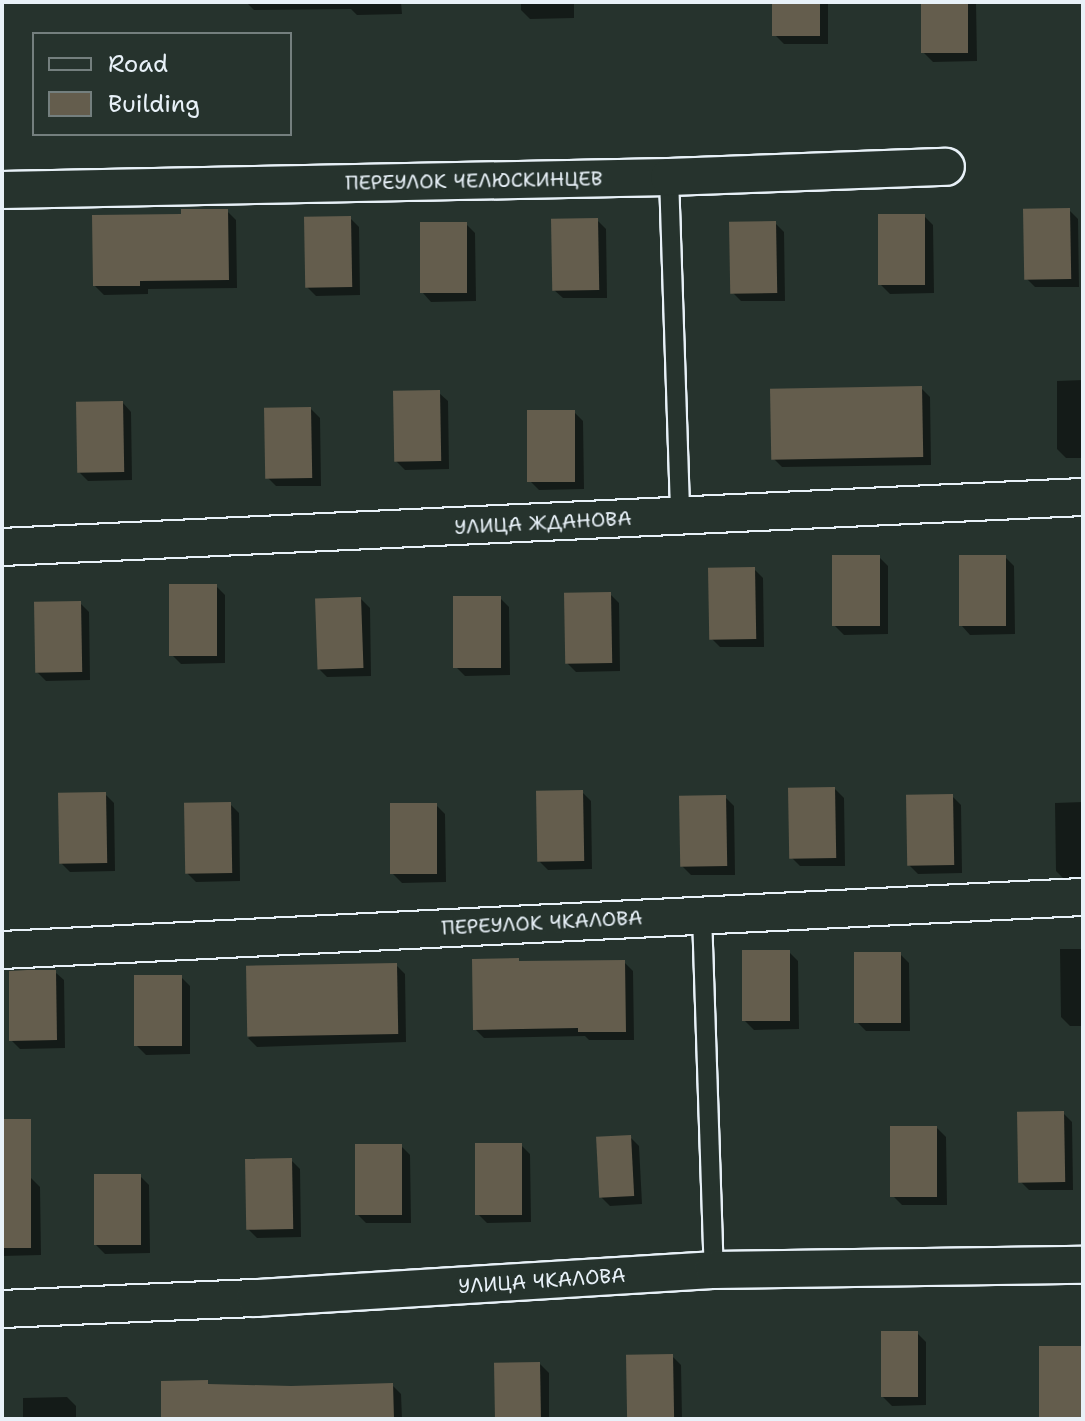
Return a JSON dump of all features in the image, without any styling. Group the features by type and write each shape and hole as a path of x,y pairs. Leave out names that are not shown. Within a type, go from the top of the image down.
{"street":[{"name":"ПЕРЕУЛОК ЧЕЛЮСКИНЦЕВ","path":"2,190 669,177 946,167"},
{"name":"УЛИЦА ЖДАНОВА","path":"2,547 1083,497"},
{"name":"ПЕРЕУЛОК ЧКАЛОВА","path":"2,950 1083,897"},
{"name":"УЛИЦА ЧКАЛОВА","path":"2,1309 256,1298 714,1270 1083,1265"}],"lane":[{"path":"669,177 680,517"},
{"path":"702,915 714,1270"}],"building":[{"path":"772,2 820,2 820,36 772,36"},
{"path":"921,2 968,2 968,53 921,53"},
{"path":"1070,208 1071,279 1024,280 1023,209"},
{"path":"181,209 228,209 229,280 140,281 140,286 93,286 92,215 181,214"},
{"path":"878,214 925,214 925,285 878,285"},
{"path":"351,216 352,287 305,288 304,217"},
{"path":"598,218 599,290 552,291 551,219"},
{"path":"776,221 777,293 730,294 729,222"},
{"path":"420,222 467,222 467,293 420,293"},
{"path":"922,386 923,457 771,460 770,389"},
{"path":"440,390 441,461 394,462 393,391"},
{"path":"123,401 124,472 77,473 76,402"},
{"path":"311,407 312,478 265,479 264,408"},
{"path":"527,410 575,410 575,482 527,482"},
{"path":"832,555 880,555 880,626 832,626"},
{"path":"959,555 1006,555 1006,626 959,626"},
{"path":"755,567 756,639 709,640 708,568"},
{"path":"169,584 217,584 217,656 169,656"},
{"path":"611,592 612,663 565,664 564,593"},
{"path":"453,596 501,596 501,668 453,668"},
{"path":"361,597 363,668 318,670 315,599"},
{"path":"81,601 82,672 35,673 34,602"},
{"path":"835,787 836,858 789,859 788,788"},
{"path":"583,790 584,861 537,862 536,791"},
{"path":"106,792 107,863 59,864 58,793"},
{"path":"953,794 954,865 907,866 906,795"},
{"path":"726,795 727,866 680,867 679,796"},
{"path":"231,802 232,873 185,874 184,803"},
{"path":"390,803 437,803 437,874 390,874"},
{"path":"742,950 790,950 790,1021 742,1021"},
{"path":"854,952 901,952 901,1023 854,1023"},
{"path":"519,958 519,961 625,960 626,1032 578,1032 578,1028 473,1030 472,959"},
{"path":"397,963 398,1034 247,1037 246,966"},
{"path":"56,970 57,1040 9,1041 9,971"},
{"path":"134,975 182,975 182,1046 134,1046"},
{"path":"1064,1111 1065,1182 1018,1183 1017,1112"},
{"path":"2,1119 31,1119 31,1248 2,1248"},
{"path":"890,1126 937,1126 937,1197 890,1197"},
{"path":"631,1135 634,1196 599,1198 596,1137"},
{"path":"475,1143 522,1143 522,1215 475,1215"},
{"path":"355,1144 402,1144 402,1215 355,1215"},
{"path":"292,1158 293,1229 246,1230 245,1159"},
{"path":"94,1174 141,1174 141,1245 94,1245"},
{"path":"881,1331 918,1331 918,1397 881,1397"},
{"path":"1039,1346 1083,1346 1083,1417 1039,1417"},
{"path":"673,1354 674,1419 627,1419 626,1355"},
{"path":"540,1362 541,1419 495,1419 494,1363"},
{"path":"208,1380 208,1384 291,1386 393,1383 394,1419 161,1419 161,1381"}]}
